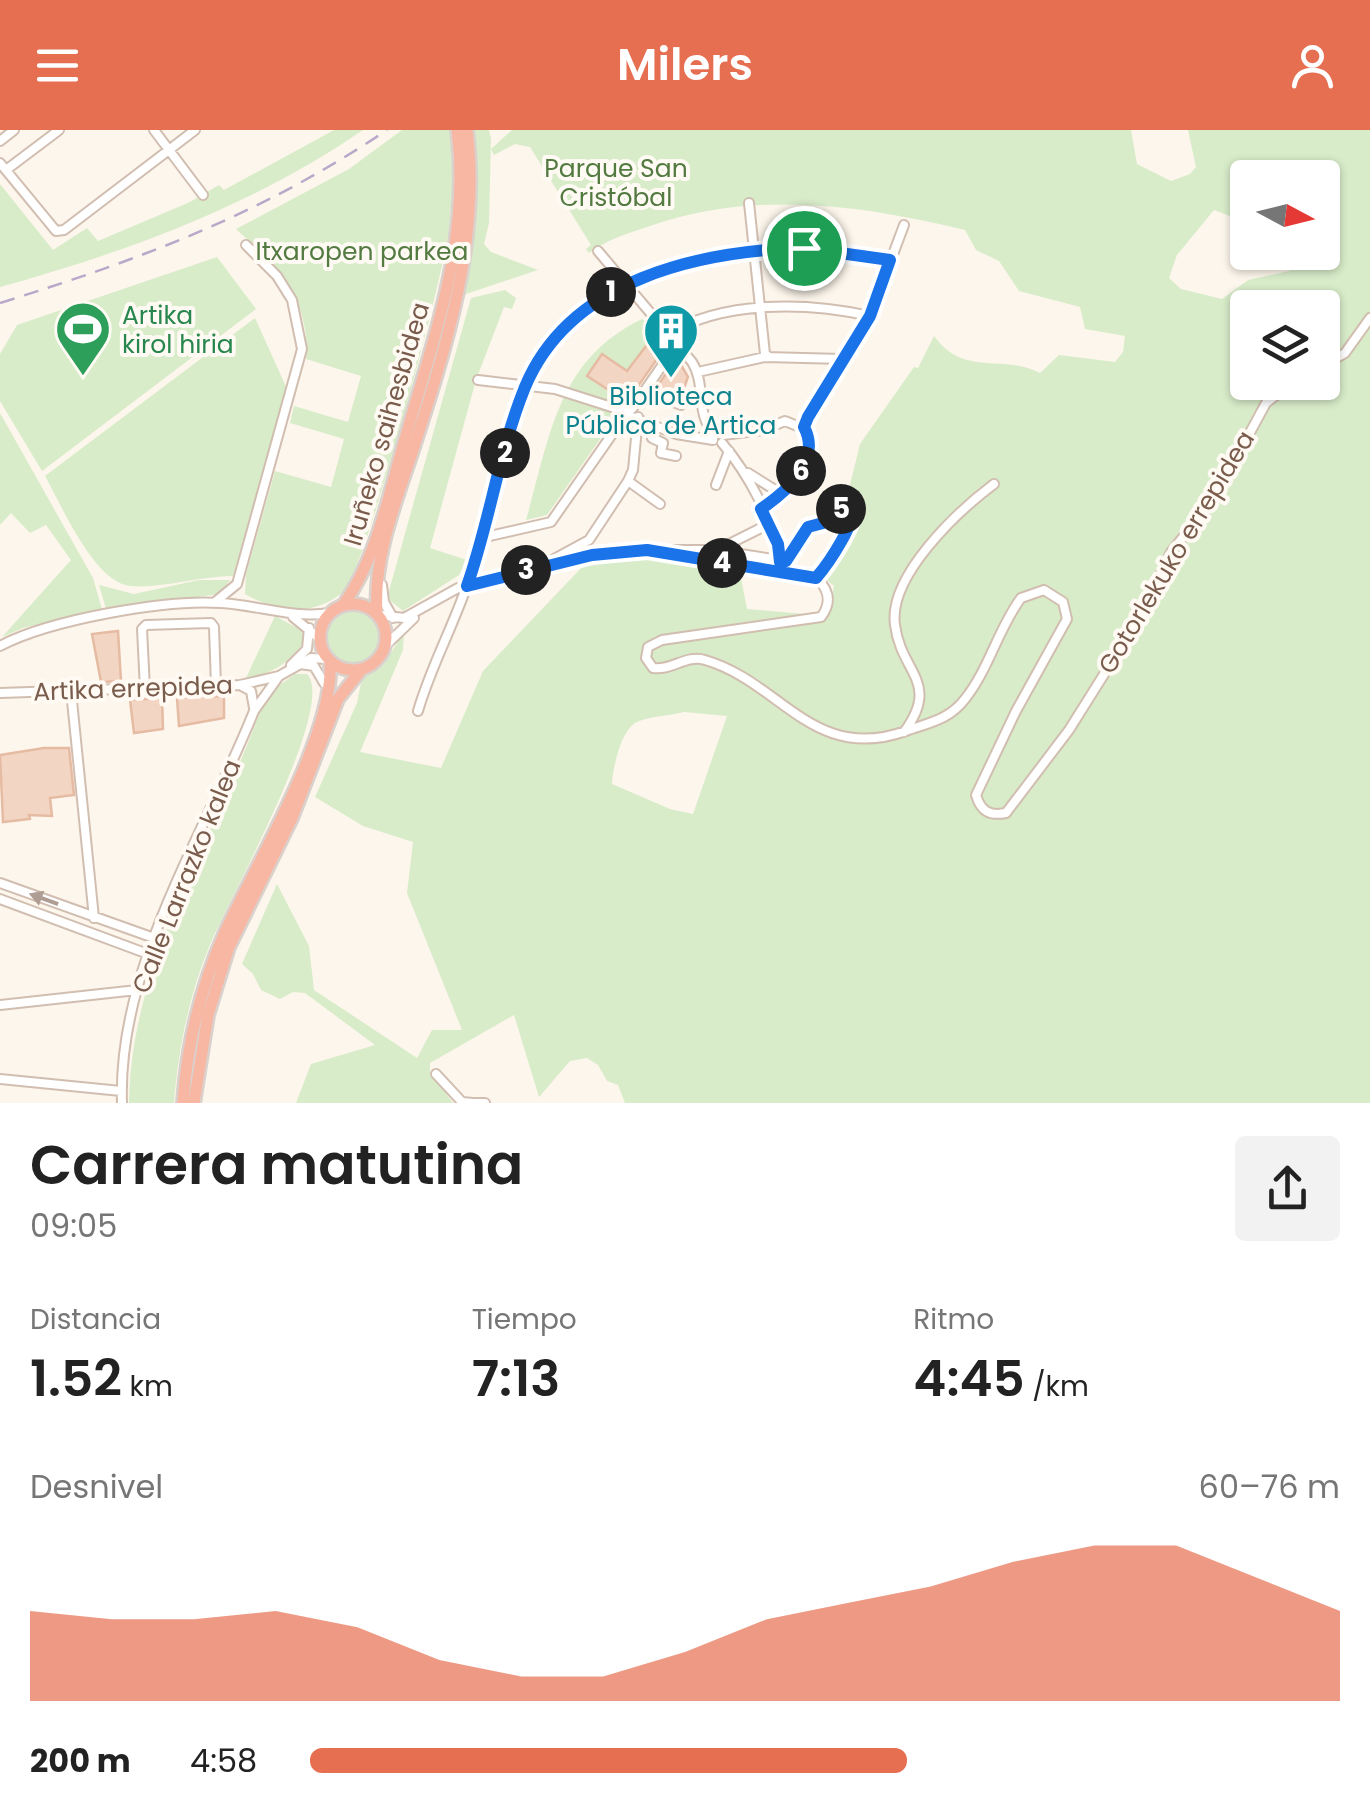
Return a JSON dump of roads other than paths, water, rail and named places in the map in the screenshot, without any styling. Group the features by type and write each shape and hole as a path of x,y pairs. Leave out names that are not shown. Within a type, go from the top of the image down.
{"highway":[{"name":"Iruñeko saihesbidea","path":"344,604 370,562 447,293 462,193 457,130"},
{"name":"Iruñeko saihesbidea","path":"378,614 375,590 382,554 456,295 471,194 467,130"},
{"path":"183,1103 190,1049 213,961 315,734 331,681 320,639 330,613 344,604 367,606 378,614 386,630 385,646 376,662 361,670 338,698 292,818 229,947 208,1015 194,1103"},
{"path":"328,660 340,668 361,670"}],"street":[{"path":"0,140 14,130"},
{"path":"60,130 3,166 56,231 64,230 195,130"},
{"path":"154,130 203,195"},
{"path":"750,204 768,357"},
{"path":"804,427 870,316 904,225"},
{"path":"215,602 236,584 302,349 292,300 277,276 246,245"},
{"path":"598,250 698,372 702,413 744,470 778,544 780,562"},
{"path":"418,711 467,586 526,386 562,331 593,303 624,285 676,267 756,250 827,250 890,260"},
{"path":"668,334 700,318 761,309 828,308 870,316"},
{"path":"1340,356 1370,318"},
{"path":"478,380 555,389 621,410 632,409 676,344"},
{"path":"698,372 768,357 843,360"},
{"path":"644,391 682,405"},
{"name":"Gotorlekuko errepidea","path":"904,732 934,723 958,707 978,680 1021,598 1044,590 1063,602 1067,619 976,795 979,806 996,816 1006,814 1069,730 1140,617 1171,552 1214,499 1270,400"},
{"path":"481,538 551,522 622,420 638,418 676,434 720,441 785,421 804,427 809,438 800,474 783,495 761,509"},
{"path":"545,564 589,540 628,481 633,470 638,418"},
{"path":"654,424 652,438 663,443 661,454 676,456"},
{"path":"716,485 720,441"},
{"path":"744,470 783,495"},
{"path":"628,481 660,504"},
{"path":"662,552 816,578 827,592 828,602 822,617 662,640 648,647 646,658 653,668 663,670 693,658 710,662 743,678 823,732 870,740 904,732 919,710 921,693 894,625 897,599 906,576 952,522 994,484"},
{"path":"378,614 404,618 467,586 545,564 609,552 716,550 780,562 791,556 808,527 823,523 854,502 855,512 839,545 816,578"},
{"path":"716,550 767,525"},
{"name":"Iruñeko saihesbidea","path":"382,554 384,602 393,618"},
{"path":"236,584 244,604"},
{"path":"385,646 432,602"},
{"path":"0,646 75,622 180,603 244,604 290,614 330,613"},
{"path":"290,614 320,639"},
{"path":"145,688 142,630 146,625 210,623 214,626 216,686"},
{"name":"Artika errepidea","path":"261,681 297,660 306,649 309,628"},
{"name":"Artika errepidea","path":"0,694 240,684 279,676 300,664 328,660"},
{"path":"300,664 314,666 324,680 315,734"},
{"name":"Calle Larrazko kalea","path":"122,1103 125,1044 148,954 257,707 279,676"},
{"path":"257,707 261,681"},
{"path":"240,684 251,690 257,707"},
{"path":"71,691 94,918"},
{"path":"0,883 154,938"},
{"path":"0,898 148,954"},
{"path":"0,1005 136,990"},
{"path":"436,1074 462,1103 485,1103"},
{"path":"0,1080 121,1091"}],"railway":[{"path":"0,303 200,232 293,187 387,130"}],"place":[{"name":"Artika kirol hiria","path":"83,378"},
{"name":"Biblioteca Pública de Artica","path":"671,380"}],"park label":[{"name":"Parque San Cristóbal","path":"616,182"},
{"name":"Itxaropen parkea","path":"362,251"}]}
